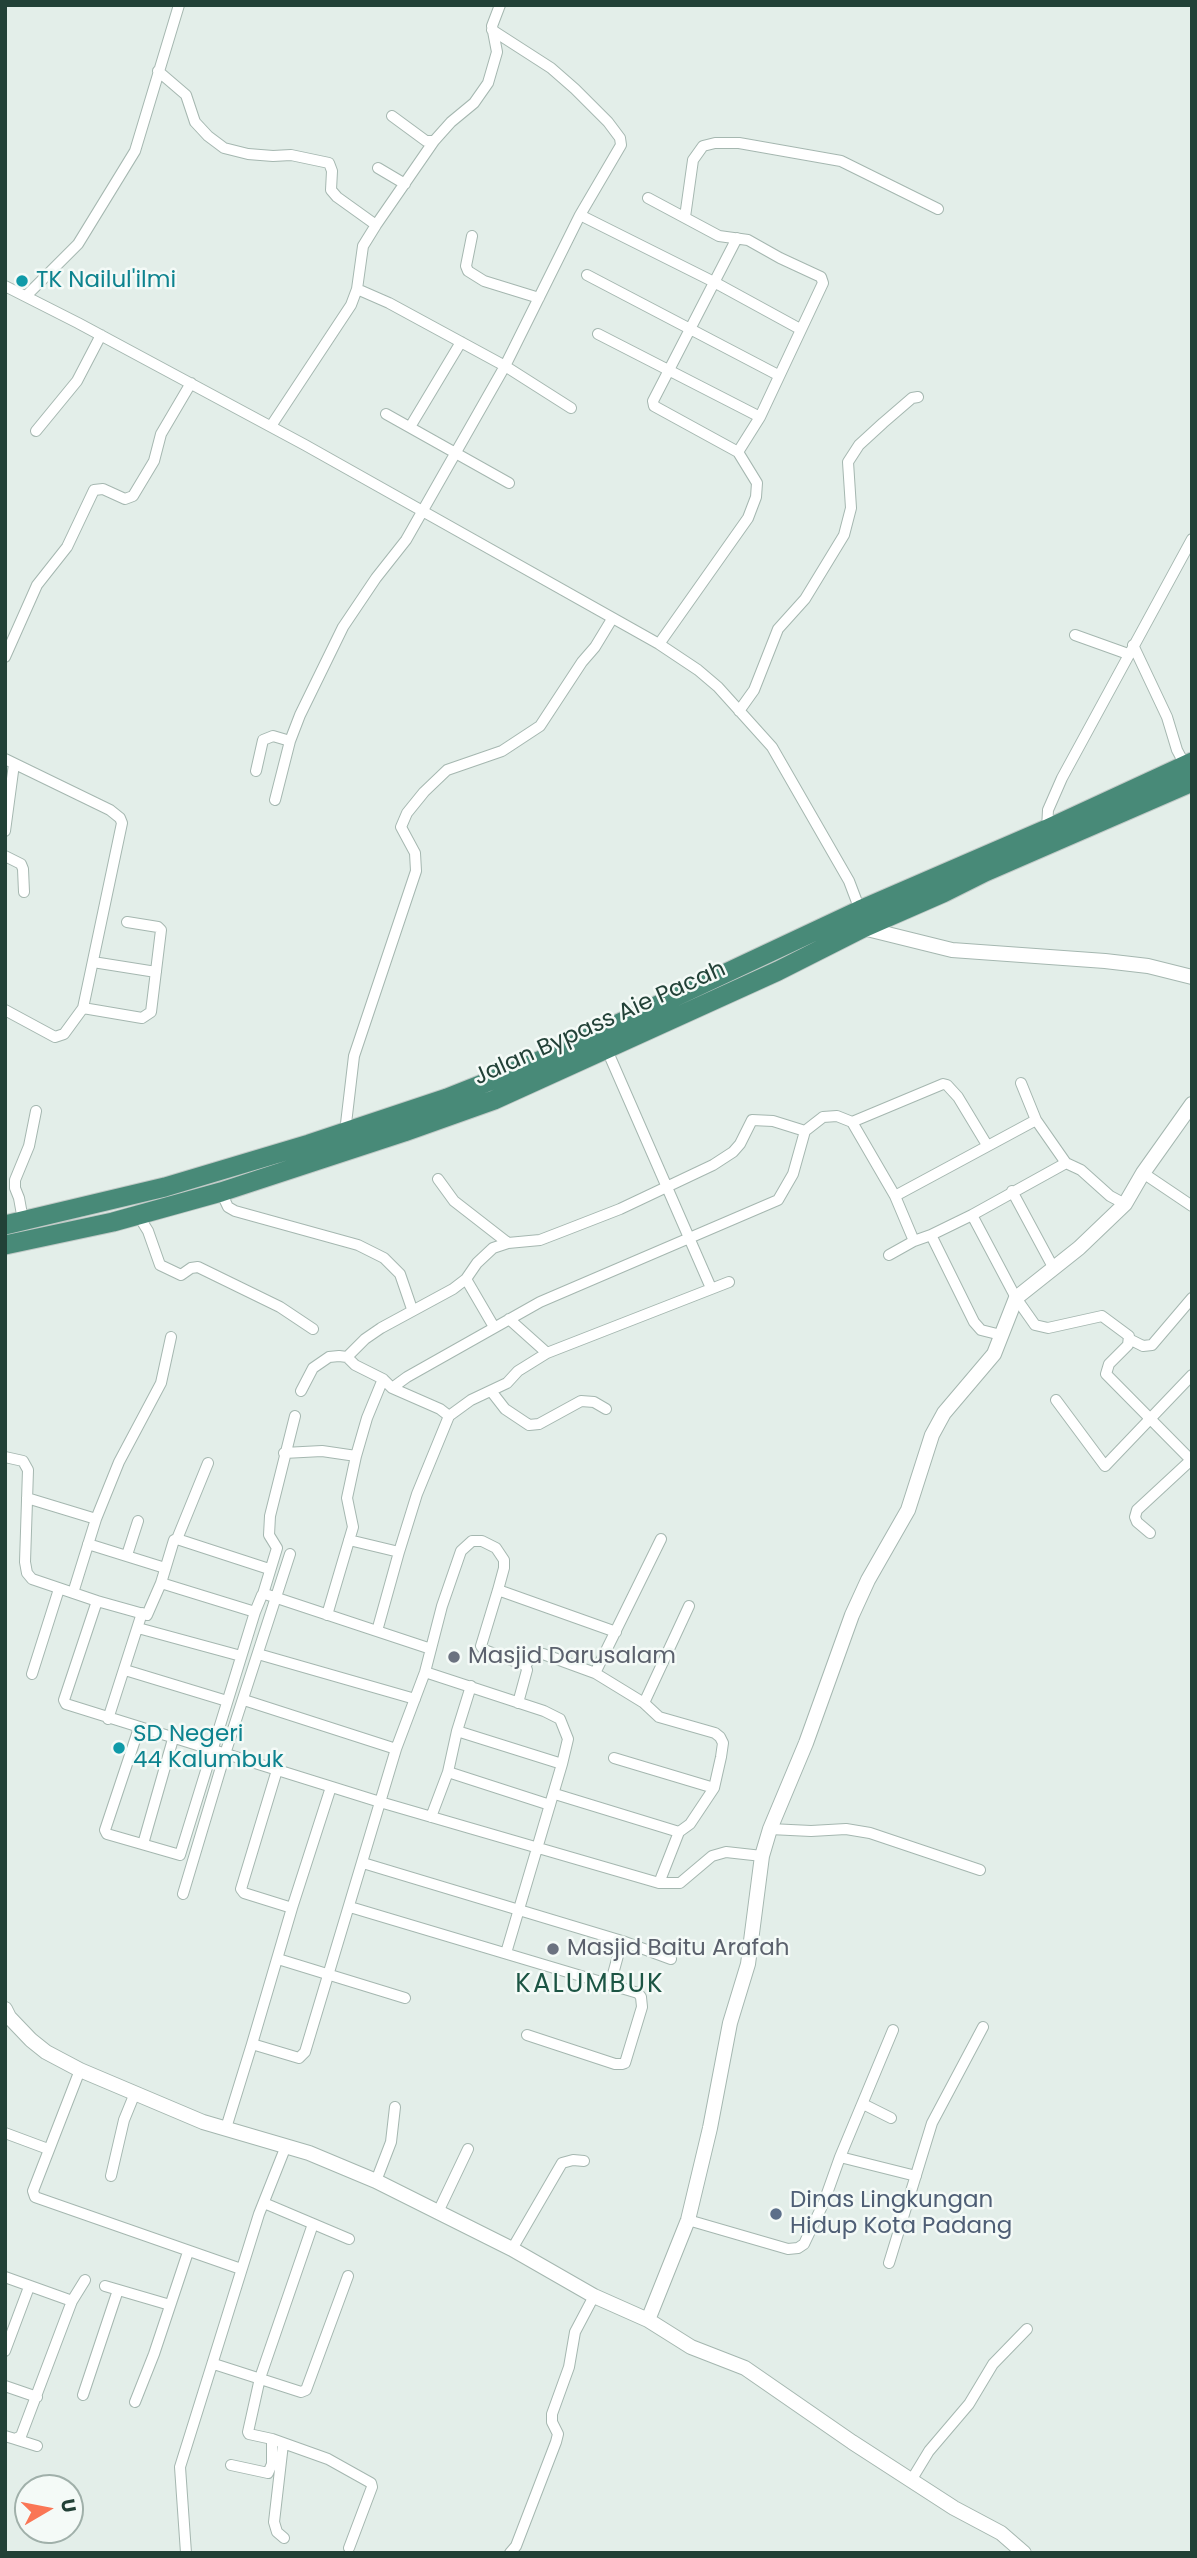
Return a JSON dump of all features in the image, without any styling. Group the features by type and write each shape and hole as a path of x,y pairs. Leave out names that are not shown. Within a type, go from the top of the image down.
{"highway":[{"path":"14,1223 165,1187 447,1098 530,1065 861,919 1047,829 1190,770"},
{"name":"Jalan Bypass Aie Pacah","path":"5,1245 138,1215 221,1192 481,1105 778,971 861,919 1121,811 1190,770"},
{"path":"126,1196 138,1215"}],"street":[{"path":"26,296 78,244 135,151 179,5"},
{"path":"271,426 351,305 357,289 363,246 376,225 434,141 474,103 488,83 497,52 496,37 492,30 493,19 500,5"},
{"path":"275,800 290,741 342,627 376,578 400,550 505,366 580,215 621,145 620,138 608,122 551,68 492,30"},
{"path":"158,71 186,94 195,122 208,136 225,148 248,154 291,155 329,163 332,172 331,190 376,225"},
{"path":"392,116 426,141 434,141"},
{"path":"685,216 693,160 703,146 715,143 739,143 841,162 859,168 939,209"},
{"path":"378,168 405,184"},
{"path":"648,198 719,236 748,240 821,277 822,288 760,417 738,452"},
{"path":"580,215 714,282 800,329"},
{"path":"472,236 466,265 468,271 484,281 539,298"},
{"path":"659,643 748,518 756,497 757,483 738,452 654,406 653,401 737,238"},
{"path":"587,275 778,375"},
{"path":"5,286 271,426 659,643 698,670 772,747 849,881 861,919 952,950 1105,961 1147,966 1192,977"},
{"path":"357,289 505,366 571,408"},
{"path":"598,334 760,417"},
{"path":"36,431 77,382 101,335"},
{"path":"410,427 461,342"},
{"path":"5,657 37,585 68,547 94,490 103,489 125,499 133,496 154,461 160,434 191,383"},
{"path":"739,711 754,690 778,629 805,599 844,535 851,508 848,462 859,445 912,398 918,397"},
{"path":"386,414 509,483"},
{"path":"1047,829 1048,810 1055,794 1192,539"},
{"path":"345,1132 354,1056 416,871 415,853 401,827 407,814 424,792 447,770 502,751 540,726 612,619"},
{"path":"1075,635 1131,650 1167,717 1177,750 1190,770"},
{"path":"256,771 263,740 273,736 290,741"},
{"path":"5,831 9,761 110,810 120,818 122,827 83,1008 64,1034 55,1037 5,1010"},
{"path":"5,856 21,864 24,892"},
{"path":"83,1008 146,1017 151,1012 161,930 158,927 127,922"},
{"path":"93,962 156,972"},
{"path":"607,1050 711,1288"},
{"path":"1021,1083 1037,1120 1066,1163 1081,1170 1110,1196 1125,1204"},
{"path":"852,1122 943,1084 958,1097 986,1145"},
{"path":"648,2320 688,2220 710,2128 730,2024 748,1964 762,1856 770,1829 806,1743 852,1615 868,1580 904,1519 932,1436 944,1413 994,1354 1016,1298 1054,1269 1125,1204 1143,1173 1192,1104"},
{"path":"14,1223 19,1198 15,1180 29,1146 36,1111"},
{"path":"392,1388 494,1327 552,1297 778,1200 793,1174 805,1131 823,1117 837,1116 852,1122 895,1196 914,1241"},
{"path":"301,1391 306,1378 321,1361 329,1357 347,1357 365,1339 412,1309 453,1289 466,1279 477,1263 493,1248 508,1243 540,1240 620,1209 713,1165 740,1144 752,1120 773,1121 805,1131"},
{"path":"895,1196 1037,1120"},
{"path":"889,1255 971,1215 1066,1163"},
{"path":"1143,1173 1192,1206"},
{"path":"438,1179 454,1201 508,1243"},
{"path":"1012,1191 1054,1269"},
{"path":"221,1192 228,1207 235,1211 334,1238 365,1248 384,1258 400,1274 412,1309"},
{"path":"138,1215 148,1231 160,1265 181,1275 191,1268 198,1268 281,1307 313,1329"},
{"path":"971,1215 1016,1298 1031,1321 1040,1328 1102,1317 1119,1327 1129,1339 1143,1346 1152,1345 1192,1298"},
{"path":"931,1235 974,1322 981,1330 1001,1335"},
{"path":"466,1279 494,1327"},
{"path":"377,1631 416,1494 449,1416 471,1400 507,1383 518,1371 547,1353 729,1282"},
{"path":"509,1319 547,1353"},
{"path":"73,1593 96,1519 121,1457 161,1383 171,1337"},
{"path":"1129,1339 1124,1350 1109,1364 1105,1374 1191,1460 1143,1502 1138,1510 1135,1517 1137,1522 1150,1533"},
{"path":"347,1357 355,1365 383,1379 392,1388 440,1409 449,1416"},
{"path":"1056,1400 1105,1466 1192,1375"},
{"path":"327,1615 353,1521 347,1498 356,1456 367,1418 383,1379"},
{"path":"491,1391 505,1409 529,1425 539,1424 581,1401 594,1402 606,1409"},
{"path":"183,1894 258,1654 269,1596 269,1569 277,1548 269,1535 270,1516 295,1416"},
{"path":"284,1453 322,1451 356,1456"},
{"path":"5,1457 23,1461 28,1470 25,1562 27,1573 32,1579 142,1613 149,1613 174,1541 208,1463"},
{"path":"27,1498 96,1519"},
{"path":"127,1555 138,1521"},
{"path":"177,1539 269,1569"},
{"path":"349,1539 399,1552"},
{"path":"595,1673 661,1539"},
{"path":"252,2044 294,2057 303,2055 396,1749 425,1672 442,1606 464,1546 472,1541 482,1541 496,1548 502,1554 504,1567 481,1646 484,1650 525,1665"},
{"path":"88,1544 165,1568"},
{"path":"139,1728 105,1830 107,1834 180,1855 256,1612 269,1596 290,1555"},
{"path":"161,1583 256,1612"},
{"path":"32,1674 59,1589"},
{"path":"498,1590 616,1632"},
{"path":"269,1596 431,1649"},
{"path":"97,1601 64,1702 108,1719 660,1883 680,1883 712,1856 726,1852 762,1856"},
{"path":"644,1703 689,1606"},
{"path":"108,1719 142,1613"},
{"path":"138,1628 241,1656"},
{"path":"258,1654 415,1699"},
{"path":"525,1665 534,1656 543,1654 595,1673 644,1703 659,1717 715,1733 720,1737 723,1743 722,1757 714,1788 690,1824 679,1832 660,1883"},
{"path":"518,1703 527,1670 525,1665"},
{"path":"125,1670 227,1701"},
{"path":"425,1672 544,1711 560,1719 566,1728 568,1739 553,1800 506,1953"},
{"path":"431,1817 448,1772 471,1686"},
{"path":"244,1700 396,1749"},
{"path":"457,1731 562,1764"},
{"path":"143,1844 173,1739"},
{"path":"614,1758 714,1788"},
{"path":"277,1770 241,1889 244,1893 292,1908"},
{"path":"448,1772 679,1832"},
{"path":"226,2128 331,1787"},
{"path":"770,1829 846,1829 870,1833 980,1870"},
{"path":"363,1863 622,1941 671,1959"},
{"path":"350,1907 638,1993 642,2002 625,2063 615,2064 527,2035"},
{"path":"610,1985 622,1941"},
{"path":"278,1958 405,1998"},
{"path":"6,2015 46,2052 80,2070 172,2110 309,2153 376,2181 512,2249 594,2297 648,2320 691,2347 745,2368 954,2508 1001,2533 1019,2551"},
{"path":"888,2263 938,2107 983,2027"},
{"path":"688,2220 788,2249 804,2244 824,2202 893,2030"},
{"path":"80,2070 33,2191 35,2197 241,2269"},
{"path":"111,2176 124,2120 135,2093"},
{"path":"863,2104 891,2118"},
{"path":"376,2181 391,2142 395,2106"},
{"path":"5,2133 48,2149"},
{"path":"186,2553 180,2467 214,2364 241,2269 286,2146"},
{"path":"438,2212 468,2148"},
{"path":"840,2157 916,2176"},
{"path":"512,2249 562,2163 584,2161"},
{"path":"264,2203 349,2239"},
{"path":"313,2224 260,2378 248,2432 327,2459 371,2483 349,2548"},
{"path":"135,2402 188,2252"},
{"path":"214,2364 301,2392 306,2390 348,2276"},
{"path":"5,2277 72,2301"},
{"path":"10,2438 21,2436 72,2301 85,2280"},
{"path":"105,2286 170,2305"},
{"path":"5,2351 29,2287"},
{"path":"83,2395 118,2290"},
{"path":"510,2553 516,2546 556,2442 558,2434 552,2422 552,2414 569,2367 575,2332 594,2297"},
{"path":"912,2479 929,2451 969,2404 993,2364 1027,2329"},
{"path":"5,2386 37,2398"},
{"path":"10,2438 37,2446"},
{"path":"231,2466 268,2473 277,2441"},
{"path":"277,2441 274,2522 277,2532 284,2538"}],"place":[{"name":"TK Nailul'ilmi","path":"22,281"},
{"name":"Masjid Darusalam","path":"454,1657"},
{"name":"SD Negeri 44 Kalumbuk","path":"119,1748"},
{"name":"Masjid Baitu Arafah","path":"553,1949"},
{"name":"Dinas Lingkungan Hidup Kota Padang","path":"776,2214"}],"district":[{"name":"KALUMBUK","path":"590,1985"}]}
